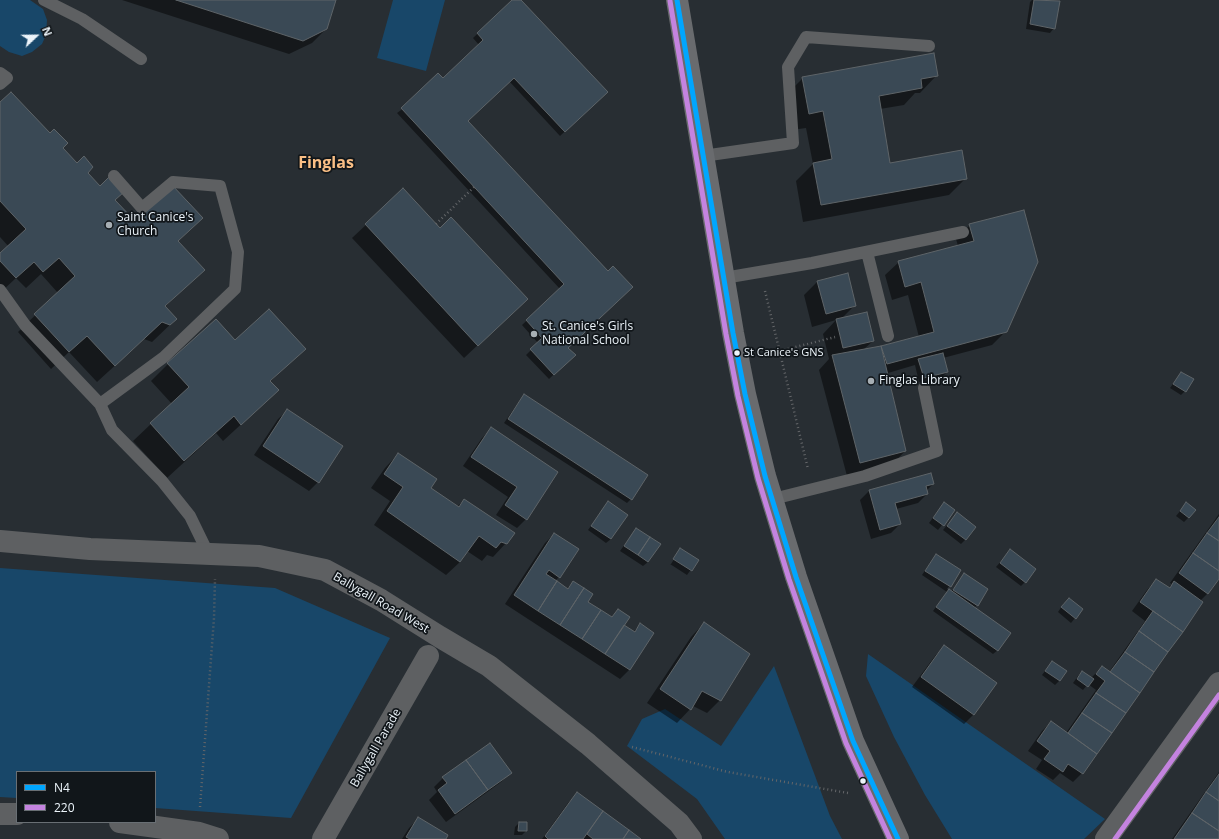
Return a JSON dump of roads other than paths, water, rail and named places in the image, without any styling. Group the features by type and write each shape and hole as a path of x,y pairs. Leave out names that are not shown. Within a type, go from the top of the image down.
{"main road":[{"path":"677,0 745,394 765,476 796,577 852,741 898,839"}],"street":[{"name":"Ballygall Road West","path":"0,541 90,549 208,552 259,556 326,570 381,600 488,666 588,744 679,822 691,839"},
{"name":"Ballygall Parade","path":"323,839 428,656"},
{"path":"1106,839 1219,683"},
{"path":"0,814 16,814"},
{"path":"126,823 209,836"}],"lane":[{"path":"44,0 82,19 141,59"},
{"path":"703,156 793,143 788,67 806,37 929,46"},
{"path":"0,73 7,78 0,84"},
{"path":"100,404 164,357 235,290 238,252 220,186 173,182 142,208 114,176"},
{"path":"724,278 812,263 963,232"},
{"path":"867,252 888,336"},
{"path":"0,290 25,325 100,404 112,430 162,481 190,516 208,552"},
{"path":"773,499 865,476 937,451 924,388"}],"place":[{"name":"Saint Canice's Church","path":"109,225"},
{"name":"St. Canice's Girls National School","path":"534,334"},
{"name":"St Canice's GNS","path":"737,353"},
{"name":"Finglas Library","path":"871,381"}],"district":[{"name":"Finglas","path":"326,163"}]}
